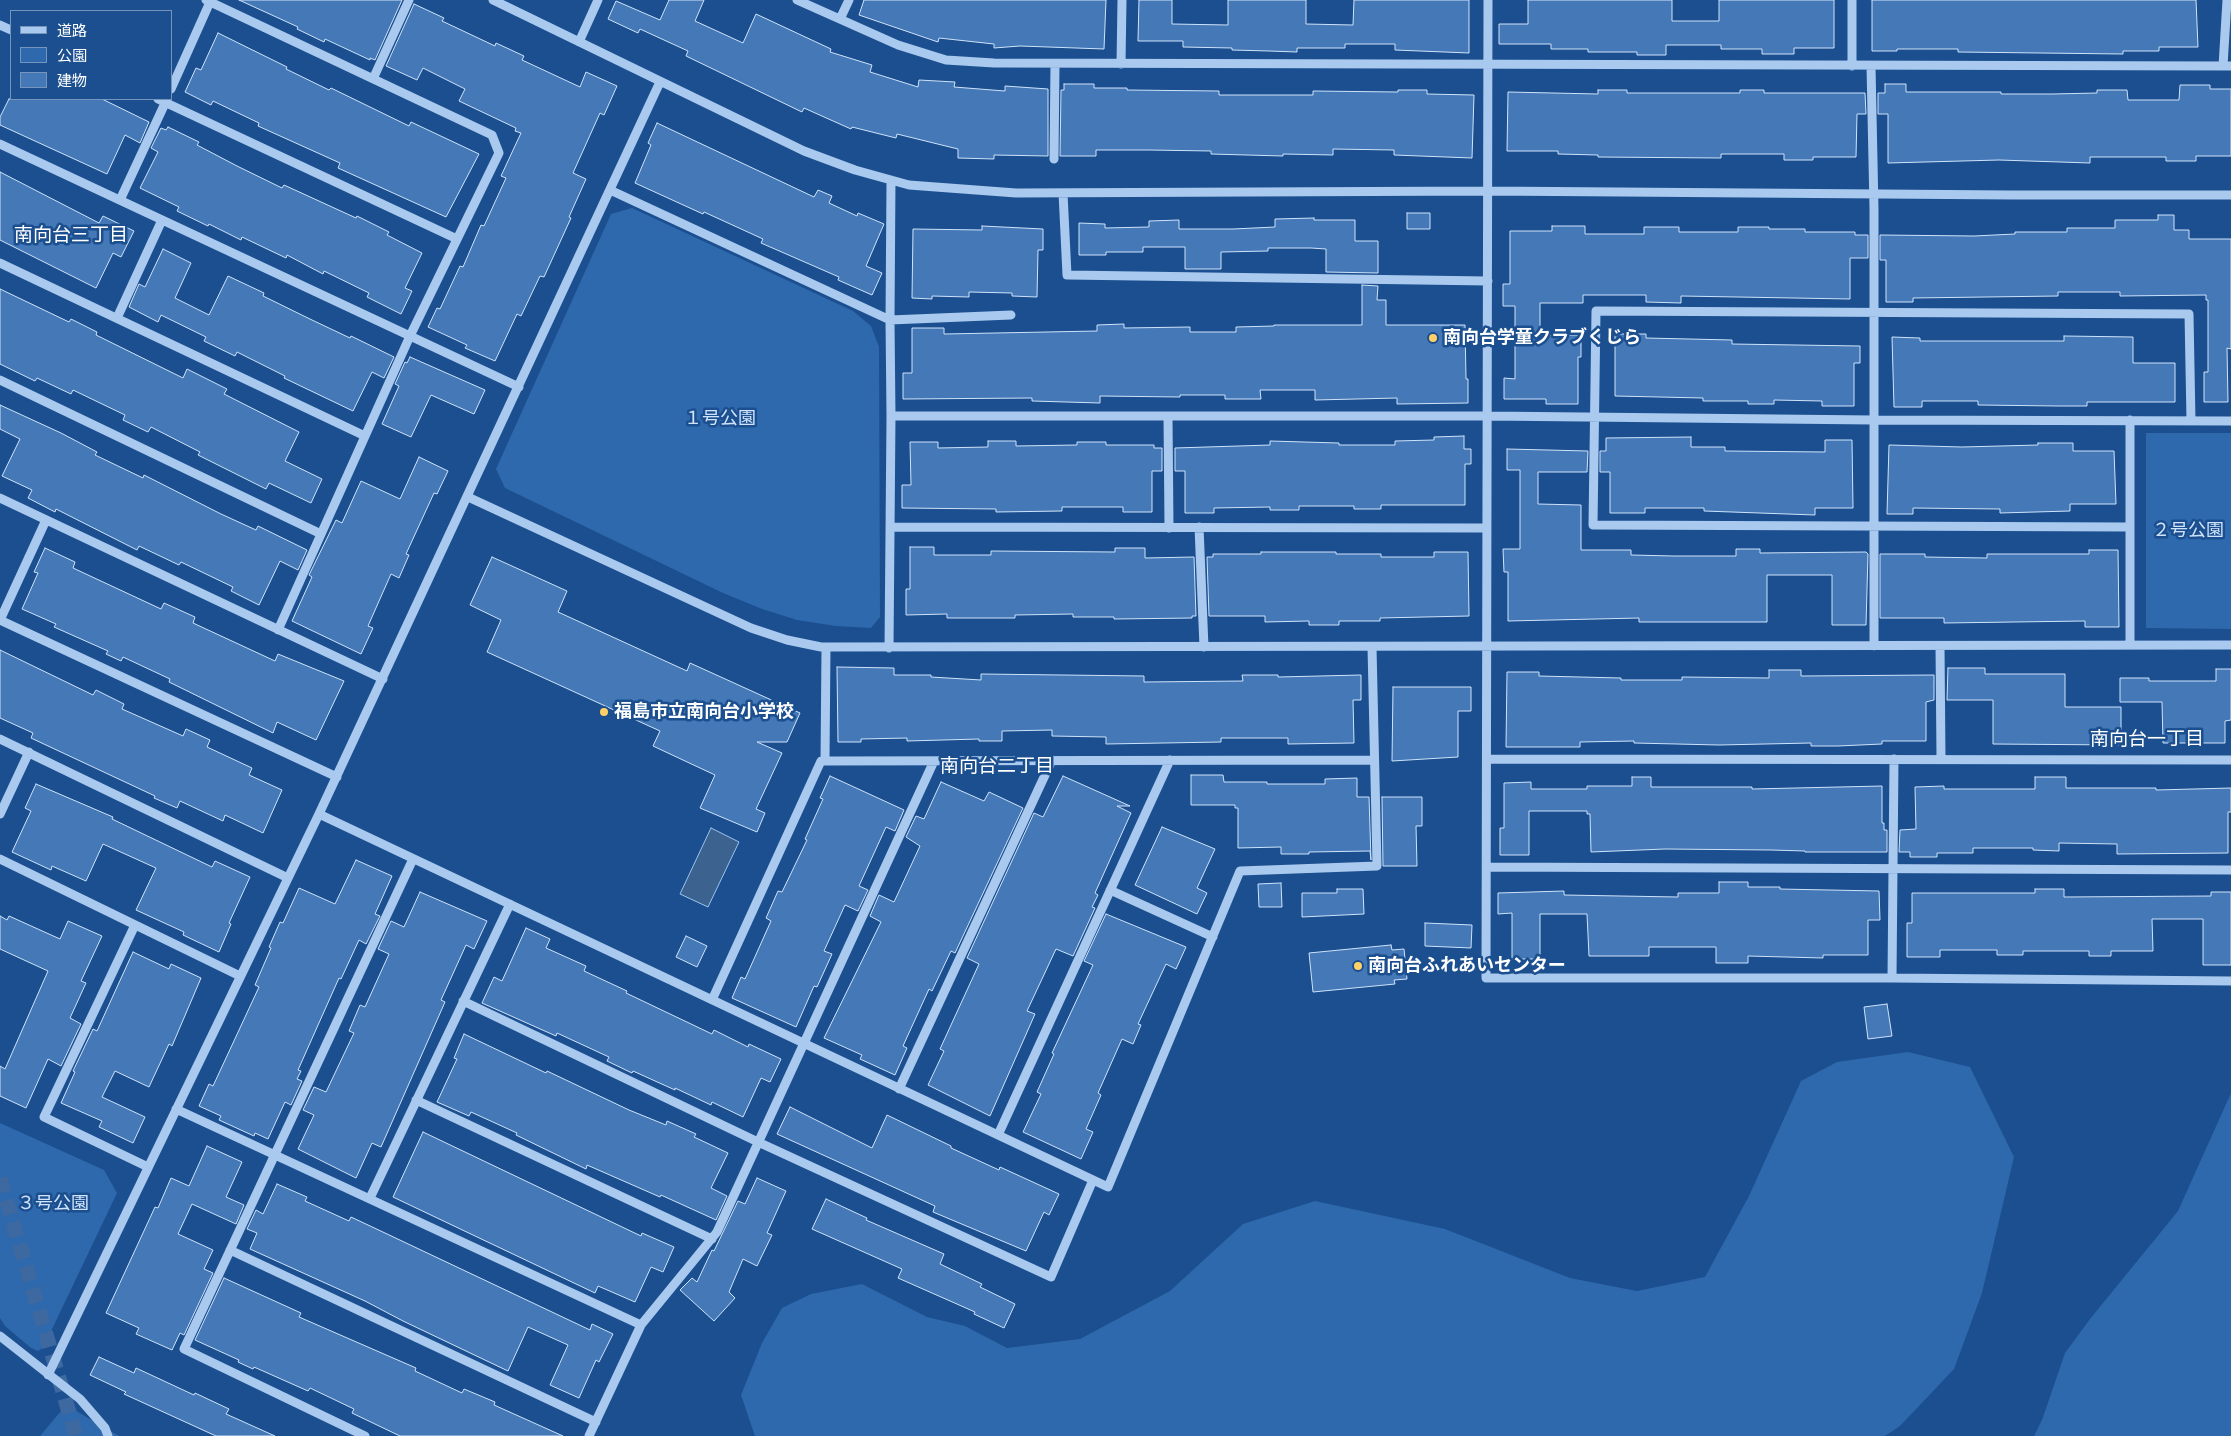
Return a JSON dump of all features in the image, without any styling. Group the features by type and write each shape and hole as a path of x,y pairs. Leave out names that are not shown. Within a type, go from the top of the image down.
{"street":[{"path":"374,79 409,0"},
{"path":"493,0 804,151 891,180 909,185 939,189 1016,193 1488,191 2231,195"},
{"path":"579,42 598,0"},
{"path":"797,0 898,45 946,60 1055,64 1852,66 2227,66 2227,0"},
{"path":"840,19 849,0"},
{"path":"1121,64 1122,0"},
{"path":"1488,0 1486,978 1892,978 2231,981"},
{"path":"1852,0 1852,66"},
{"path":"172,87 208,1 492,135 499,153 410,336 278,630"},
{"path":"1054,159 1055,64"},
{"path":"1871,66 1874,314 1874,646"},
{"path":"48,1375 319,814 660,82"},
{"path":"120,200 163,100 457,240"},
{"path":"0,144 519,387"},
{"path":"889,648 892,416 890,320 891,180"},
{"path":"610,190 890,320 1010,315"},
{"path":"1063,193 1067,275 1488,281"},
{"path":"117,318 162,220"},
{"path":"0,263 366,436"},
{"path":"2129,527 1593,525 1593,417 1596,311 1874,314 2189,314 2191,421"},
{"path":"0,380 321,534"},
{"path":"892,416 1488,416 2231,421"},
{"path":"1168,416 1169,528"},
{"path":"2130,420 2130,646"},
{"path":"468,497 751,628 787,640 826,647 2231,645"},
{"path":"0,498 382,679"},
{"path":"46,520 0,620 336,777"},
{"path":"890,527 1487,528"},
{"path":"1200,528 1204,647"},
{"path":"1940,646 1941,759"},
{"path":"825,761 826,647"},
{"path":"319,814 1108,1187 1240,871 1376,866 1372,647"},
{"path":"0,738 288,878"},
{"path":"0,814 29,752"},
{"path":"1487,759 2231,760"},
{"path":"1892,978 1894,759"},
{"path":"899,1088 1052,760"},
{"path":"998,1135 1170,760"},
{"path":"712,1000 821,761 1374,760"},
{"path":"589,1436 640,1325 718,1232 934,761"},
{"path":"363,1436 184,1349 414,858"},
{"path":"0,859 240,976"},
{"path":"1487,867 2231,870"},
{"path":"1110,890 1213,937"},
{"path":"370,1198 510,904"},
{"path":"135,925 44,1117 148,1168"},
{"path":"463,1001 758,1142 1050,1277 1093,1180"},
{"path":"416,1100 712,1239"},
{"path":"176,1109 640,1325"},
{"path":"230,1250 596,1422"},
{"path":"0,1336 80,1399 105,1428 108,1436"}],"green space":[{"name":"１号公園","path":"632,208 853,311 871,326 879,347 880,617 871,628 836,626 797,620 762,609 723,593 505,488 496,469 611,214"},
{"name":"２号公園","path":"2146,433 2231,433 2231,629 2146,628"},
{"path":"1908,1052 1970,1067 2014,1157 1982,1293 1954,1369 1900,1426 1885,1436 755,1436 741,1395 762,1343 782,1308 811,1294 862,1284 927,1317 965,1326 1007,1348 1080,1339 1170,1291 1243,1224 1315,1201 1445,1229 1570,1278 1637,1291 1705,1277 1749,1196 1801,1081 1837,1062"},
{"path":"2231,1093 2231,1436 2034,1436 2042,1420 2065,1353 2090,1319 2178,1211"},
{"name":"３号公園","path":"0,1123 104,1170 117,1193 43,1348 38,1351 31,1348 5,1326 0,1318"},
{"path":"66,1405 119,1436 40,1436"}],"shaded area":[{"path":"711,828 739,842 708,907 680,894"}],"building":[{"path":"239,0 402,0 375,60 370,58 370,60 325,39 324,42 297,29 298,27"},
{"path":"669,0 704,0 695,21 743,43 756,14 831,49 830,52 872,65 870,72 918,87 919,80 955,82 954,87 1005,91 1005,86 1048,89 1048,156 994,155 994,159 958,158 958,149 897,134 896,138 852,127 851,129 804,108 802,112 686,56 688,51 640,29 638,33 608,19 616,1 660,20"},
{"path":"864,0 1106,0 1104,49 1020,46 994,48 994,44 939,38 938,42 859,15"},
{"path":"1139,0 1172,0 1172,24 1228,25 1228,0 1306,0 1306,24 1353,25 1354,0 1469,0 1469,53 1395,50 1395,44 1345,44 1345,48 1297,48 1297,52 1183,47 1183,41 1138,41"},
{"path":"1528,0 1672,0 1672,21 1719,21 1719,0 1834,0 1834,48 1794,48 1794,54 1762,54 1762,49 1721,49 1721,45 1666,45 1666,55 1637,55 1637,52 1588,52 1588,49 1551,49 1551,44 1499,44 1499,24 1528,24"},
{"path":"1872,0 2196,0 2198,47 2159,47 2159,51 2123,51 2123,54 1958,52 1958,49 1872,51"},
{"path":"414,4 444,18 442,21 495,46 496,43 524,56 522,60 580,87 586,72 617,86 604,115 600,113 573,173 586,179 569,217 571,218 544,277 540,276 521,316 517,314 495,361 465,348 467,345 428,327 437,308 440,309 460,266 463,267 481,225 484,226 506,178 501,176 521,133 515,131 516,128 459,101 465,89 423,68 417,80 386,66"},
{"path":"218,33 329,90 331,88 409,126 411,122 479,154 446,217 338,168 340,163 258,126 259,123 213,101 211,105 185,92 196,68 201,70"},
{"path":"1064,84 1094,84 1094,88 1127,88 1127,90 1219,91 1219,95 1313,95 1313,91 1398,92 1398,90 1427,90 1427,94 1474,95 1472,158 1394,155 1394,150 1333,149 1333,155 1283,154 1283,156 1211,154 1211,151 1096,150 1096,156 1060,156 1061,90 1064,90"},
{"path":"1885,84 1906,84 1906,92 2052,94 2097,93 2097,90 2127,90 2128,100 2179,100 2180,85 2210,85 2210,89 2231,89 2231,156 2196,156 2196,161 2166,161 2166,157 2090,157 2090,163 1999,160 1888,163 1888,114 1878,114 1878,93 1885,93"},
{"path":"1598,90 1627,90 1627,93 1740,93 1740,90 1764,90 1764,93 1865,93 1866,114 1857,114 1856,157 1813,157 1813,160 1784,160 1784,154 1721,154 1721,158 1598,157 1598,155 1558,154 1558,151 1507,151 1508,92 1598,94"},
{"path":"9,99 104,100 149,122 140,143 125,135 107,174 0,125 0,117"},
{"path":"657,123 814,197 818,190 832,196 829,203 857,216 858,213 884,224 866,266 882,273 872,295 838,280 839,277 761,243 763,239 635,183 651,145 648,143"},
{"path":"168,127 199,142 197,145 237,166 282,188 284,185 356,218 357,216 389,232 387,235 422,253 405,288 412,291 401,314 367,297 369,293 324,271 323,274 287,255 286,258 242,237 241,240 209,224 208,226 177,211 179,207 140,188 158,152 151,148 161,128 166,130"},
{"path":"0,172 99,223 103,216 134,231 121,257 113,253 96,288 0,240"},
{"path":"1407,213 1430,213 1430,229 1407,229"},
{"path":"2158,215 2174,215 2174,230 2189,230 2189,239 2231,239 2231,349 2227,348 2228,402 2204,402 2204,372 2208,372 2208,300 2206,300 2206,295 2120,296 2120,292 2058,292 2058,296 1913,298 1913,302 1886,302 1886,260 1880,260 1880,235 1974,236 2015,234 2015,232 2067,232 2067,228 2115,228 2115,220 2158,220"},
{"path":"1314,218 1314,220 1355,220 1355,241 1378,241 1378,273 1326,272 1326,249 1311,248 1268,248 1268,251 1221,252 1221,269 1185,269 1185,247 1143,247 1143,252 1106,252 1106,255 1079,255 1079,223 1105,224 1105,228 1149,227 1149,221 1179,220 1179,229 1233,229 1275,227 1275,219"},
{"path":"982,226 1043,229 1043,250 1038,250 1037,297 1012,296 1012,293 969,292 969,297 932,296 932,299 912,298 913,229 982,230"},
{"path":"1552,226 1585,226 1585,234 1644,234 1644,227 1679,227 1679,232 1738,232 1738,227 1769,227 1769,229 1805,229 1805,232 1855,232 1855,235 1868,235 1868,258 1850,258 1850,299 1681,296 1681,303 1646,302 1646,295 1583,295 1583,303 1540,303 1540,335 1581,335 1581,357 1578,357 1578,404 1546,404 1546,399 1504,399 1504,378 1515,379 1515,306 1503,306 1503,284 1510,284 1510,231 1552,231"},
{"path":"163,249 191,263 175,298 209,315 228,276 264,293 263,296 312,320 394,357 384,378 372,372 353,411 284,378 285,376 237,352 235,356 204,341 206,337 161,315 158,322 129,307 139,284 145,287"},
{"path":"1362,285 1378,286 1377,300 1386,300 1386,325 1465,325 1468,403 1397,404 1397,398 1315,400 1315,390 1260,390 1261,399 1225,399 1225,395 1180,395 1180,397 1100,396 1100,403 1032,401 1032,398 903,399 903,373 912,373 912,328 944,328 944,334 1097,331 1097,325 1124,324 1124,328 1190,327 1190,332 1236,332 1236,327 1274,325 1362,325"},
{"path":"0,289 69,322 71,319 97,332 96,335 183,378 187,369 227,389 224,394 299,432 285,461 322,479 311,503 269,483 266,489 198,455 200,452 151,427 148,432 123,420 125,415 73,390 71,394 37,378 35,381 0,364"},
{"path":"1615,334 1646,334 1646,338 1732,340 1732,344 1860,346 1860,363 1854,363 1854,406 1822,406 1822,401 1774,400 1774,404 1748,404 1748,401 1703,401 1703,398 1615,396"},
{"path":"2064,336 2133,337 2133,363 2175,363 2175,402 2087,402 2087,406 2058,406 1978,405 1978,401 1922,401 1922,407 1894,407 1892,337 1920,338 1920,341 2064,341"},
{"path":"410,357 485,390 474,414 431,395 411,437 382,424 399,386 395,384 405,362 407,363"},
{"path":"0,405 61,433 97,452 95,455 143,478 144,475 221,514 256,530 258,526 307,550 298,570 280,561 259,605 231,591 233,587 181,562 179,565 139,546 137,550 56,509 55,512 28,498 32,490 2,476 20,439 0,429"},
{"path":"1464,436 1464,449 1471,449 1471,464 1465,464 1465,505 1381,505 1381,509 1354,509 1354,506 1299,506 1299,510 1270,510 1270,507 1214,508 1214,513 1185,513 1185,471 1175,471 1175,448 1270,445 1270,441 1339,443 1339,445 1395,445 1395,441 1434,440 1434,437"},
{"path":"1691,437 1691,447 1725,447 1725,451 1825,452 1825,440 1852,440 1853,508 1815,508 1815,515 1704,511 1704,508 1645,508 1645,513 1610,513 1610,472 1600,472 1600,451 1606,451 1606,438"},
{"path":"988,441 1016,441 1016,446 1077,445 1077,442 1106,442 1106,445 1154,445 1154,448 1162,448 1162,471 1152,471 1152,512 1123,512 1123,507 1062,507 1062,511 996,512 996,509 902,508 902,485 911,485 910,442 938,442 938,448 988,447"},
{"path":"2038,443 2073,443 2073,451 2114,451 2116,504 2070,504 2070,511 2000,513 2000,509 1913,508 1913,514 1887,514 1889,445 1962,447 2038,445"},
{"path":"1507,449 1588,451 1587,472 1538,472 1538,504 1581,505 1581,550 1631,550 1631,555 1674,556 1736,556 1736,549 1760,549 1760,553 1866,552 1868,554 1866,625 1832,625 1832,575 1767,575 1767,622 1639,622 1639,618 1508,621 1508,572 1504,572 1503,549 1520,549 1520,470 1507,470"},
{"path":"419,457 448,471 437,494 434,493 406,554 409,555 399,578 391,574 368,626 373,628 361,654 292,621 312,577 309,575 336,520 342,523 361,481 400,499"},
{"path":"910,547 934,547 934,555 991,555 991,551 1115,552 1115,548 1145,548 1145,558 1194,557 1196,616 1192,616 1192,618 1114,619 1114,617 1073,617 1073,614 1015,615 1015,618 947,618 947,614 906,615 906,589 910,589"},
{"path":"45,548 75,562 73,568 161,609 164,603 195,617 193,623 275,661 278,654 344,681 316,740 277,722 273,733 169,682 170,679 123,657 121,661 106,654 108,651 54,627 56,624 22,609 38,573 34,572"},
{"path":"2089,550 2118,550 2119,627 2085,627 2085,621 1944,623 1944,618 1880,618 1880,554 1925,554 1925,557 1987,558 1987,554 2089,554"},
{"path":"1261,552 1336,552 1336,554 1381,554 1381,557 1434,557 1434,552 1468,552 1469,616 1380,618 1380,621 1339,621 1339,625 1309,625 1309,621 1265,622 1265,616 1209,616 1207,557 1213,557 1213,554 1261,554"},
{"path":"492,557 567,591 558,612 687,671 690,663 800,713 787,742 757,742 782,753 756,809 765,813 757,832 700,808 715,775 653,746 660,731 487,652 501,620 470,605"},
{"path":"0,650 93,695 96,690 124,704 122,709 183,736 186,729 210,740 207,747 252,768 249,775 282,790 263,833 225,815 223,821 180,801 177,808 154,798 155,796 31,738 33,733 0,718"},
{"path":"837,667 894,668 894,675 931,675 931,677 981,680 981,674 1144,676 1144,682 1243,681 1242,675 1278,675 1278,677 1361,675 1361,700 1353,700 1354,743 1288,744 1288,738 1221,738 1221,742 1106,744 1106,737 1052,736 1052,730 1002,731 1002,741 979,741 979,739 907,741 907,738 861,739 861,742 838,742"},
{"path":"1948,668 1985,668 1985,674 2065,674 2065,707 2121,707 2121,745 1993,744 1993,700 1947,700"},
{"path":"2216,669 2231,669 2231,720 2225,721 2225,743 2163,743 2162,702 2120,702 2120,678 2149,678 2149,681 2216,681"},
{"path":"1769,670 1801,670 1801,676 1934,675 1934,700 1926,702 1926,741 1882,741 1882,744 1811,746 1811,743 1719,745 1634,743 1634,741 1580,742 1580,747 1506,747 1507,672 1539,672 1539,676 1621,678 1621,680 1682,680 1682,677 1769,678"},
{"path":"1393,687 1471,687 1471,711 1458,711 1458,757 1392,761"},
{"path":"1191,775 1223,775 1224,782 1267,782 1267,784 1325,784 1325,779 1357,778 1357,797 1369,797 1371,860 1370,851 1281,854 1281,847 1238,848 1238,808 1235,808 1235,805 1191,805"},
{"path":"830,776 904,810 895,831 886,827 859,886 868,890 858,911 845,905 824,951 832,954 817,987 814,986 796,1027 732,998 741,977 745,979 771,921 766,918 778,891 782,892 807,840 805,839 823,799 820,798"},
{"path":"1063,776 1130,806 1117,806 1131,813 1095,893 1098,895 1092,907 1095,908 1073,956 1056,949 1027,1011 1035,1014 990,1116 928,1085 944,1051 940,1049 979,964 967,958 1034,813 1043,817"},
{"path":"1632,777 1651,777 1651,787 1752,787 1752,789 1882,786 1882,823 1884,823 1884,830 1887,830 1887,852 1665,849 1591,852 1590,814 1587,814 1587,811 1529,811 1529,855 1500,855 1500,828 1504,828 1504,783 1531,782 1531,789 1587,789 1587,786 1632,786"},
{"path":"2035,777 2066,777 2066,788 2156,788 2156,790 2231,788 2231,812 2228,812 2228,853 2117,854 2117,844 2059,843 2059,851 2033,850 2033,848 1973,848 1973,853 1937,853 1937,857 1910,857 1910,852 1899,852 1900,830 1916,829 1915,787 1944,786 1944,789 2035,789"},
{"path":"941,782 984,801 989,792 1023,808 955,953 951,951 932,991 929,989 903,1046 907,1048 895,1075 860,1059 862,1055 824,1038 881,922 870,916 879,895 894,902 920,846 906,837 916,816 924,819"},
{"path":"36,784 113,817 112,819 212,867 215,861 250,877 229,923 231,924 219,952 183,935 184,932 136,910 156,868 103,844 86,881 52,866 51,870 12,852 31,811 25,808"},
{"path":"1382,797 1422,797 1422,826 1416,826 1417,866 1383,866"},
{"path":"1162,827 1215,849 1197,888 1207,893 1197,914 1135,885"},
{"path":"356,860 392,876 375,914 380,916 366,944 359,940 341,979 339,978 298,1070 301,1071 297,1079 302,1081 291,1105 285,1102 268,1139 255,1133 254,1136 219,1120 221,1116 199,1106 209,1084 213,1086 259,987 255,985 271,948 269,947 280,922 283,923 299,888 335,904"},
{"path":"1719,882 1748,882 1748,887 1780,887 1780,889 1879,891 1880,920 1868,920 1868,955 1823,955 1823,958 1748,956 1748,963 1716,963 1716,947 1649,947 1649,956 1589,956 1587,914 1540,914 1540,959 1512,959 1512,913 1498,914 1498,893 1564,891 1564,895 1678,897 1678,893 1719,893"},
{"path":"1281,883 1282,907 1259,907 1258,884"},
{"path":"1337,889 1363,889 1364,914 1302,917 1302,893 1337,893"},
{"path":"2035,889 2064,889 2064,897 2211,896 2211,892 2231,892 2231,965 2203,965 2203,919 2152,919 2153,951 2111,951 2111,956 2089,956 2089,951 2023,951 2023,955 1997,955 1997,950 1940,950 1940,957 1907,957 1907,923 1912,923 1912,893 2035,893"},
{"path":"420,892 487,921 474,949 466,945 441,1000 445,1002 381,1147 372,1143 356,1178 298,1149 314,1115 303,1110 314,1087 326,1092 354,1033 349,1031 360,1005 365,1007 389,954 378,949 391,921 404,927"},
{"path":"1106,914 1186,947 1176,969 1166,964 1138,1024 1141,1025 1133,1044 1122,1039 1098,1093 1101,1095 1086,1129 1093,1132 1081,1159 1023,1132 1041,1094 1037,1092 1054,1054 1052,1053 1093,965 1084,961"},
{"path":"0,916 7,920 9,916 60,939 68,921 102,936 81,981 86,983 70,1018 81,1024 61,1066 48,1059 26,1108 0,1096 0,1066 5,1069 48,971 0,949"},
{"path":"1425,923 1472,925 1471,948 1425,946"},
{"path":"526,928 550,939 546,948 586,966 584,971 627,991 626,993 712,1034 714,1030 748,1047 749,1044 781,1059 770,1082 761,1078 743,1117 712,1102 711,1105 675,1088 675,1090 633,1071 632,1073 607,1061 609,1057 557,1033 556,1036 482,1003 494,977 502,981"},
{"path":"686,936 707,946 697,967 676,957"},
{"name":"南向台ふれあいセンター","path":"1391,945 1392,950 1404,949 1407,979 1394,980 1395,984 1313,992 1309,953"},
{"path":"133,952 169,969 171,964 201,978 172,1046 169,1044 149,1087 115,1071 102,1097 145,1117 133,1143 99,1127 102,1121 61,1103 75,1072 73,1071 93,1029 97,1031"},
{"path":"1887,1004 1892,1036 1868,1039 1864,1007"},
{"path":"464,1034 629,1110 666,1125 667,1121 696,1134 694,1137 728,1153 711,1188 727,1196 716,1220 587,1165 586,1169 516,1135 517,1133 471,1112 469,1116 437,1102 457,1059 454,1058"},
{"path":"790,1107 872,1148 887,1115 951,1146 951,1148 999,1170 1000,1167 1059,1194 1049,1215 1044,1212 1026,1251 933,1212 935,1206 777,1134"},
{"path":"423,1132 641,1236 642,1233 674,1247 663,1272 651,1267 635,1302 598,1286 595,1293 393,1197"},
{"path":"207,1146 242,1162 226,1197 244,1205 236,1224 192,1204 178,1234 213,1250 204,1269 213,1273 184,1335 180,1333 172,1350 136,1334 139,1328 106,1313 155,1207 158,1208 171,1178 189,1186"},
{"path":"757,1178 786,1191 767,1233 772,1235 757,1266 743,1259 729,1292 735,1298 714,1321 680,1290 692,1278 697,1282 738,1201 745,1204"},
{"path":"277,1184 307,1197 305,1201 349,1221 351,1217 590,1330 592,1324 613,1334 599,1362 596,1360 579,1398 550,1385 568,1345 528,1327 508,1371 365,1301 250,1249 257,1233 247,1229 256,1210 263,1214"},
{"path":"826,1199 867,1218 866,1220 944,1254 940,1264 982,1284 980,1287 1015,1304 1004,1328 974,1314 975,1312 898,1278 902,1269 812,1229"},
{"path":"224,1278 301,1313 299,1317 416,1368 415,1371 462,1393 464,1389 495,1402 494,1405 563,1436 400,1436 352,1413 354,1409 310,1388 308,1391 254,1367 253,1369 238,1362 239,1360 195,1340"},
{"path":"99,1357 134,1373 136,1368 194,1395 195,1393 229,1409 226,1414 275,1436 216,1436 124,1394 126,1392 90,1375"}],"tunnel":[{"path":"0,1178 76,1436"}],"place":[{"name":"南向台学童クラブくじら","path":"1433,338"},
{"name":"福島市立南向台小学校","path":"604,712"},
{"name":"南向台ふれあいセンター","path":"1358,966"}],"district":[{"name":"南向台三丁目","path":"71,236"},
{"name":"南向台一丁目","path":"2147,740"},
{"name":"南向台二丁目","path":"997,767"}]}
